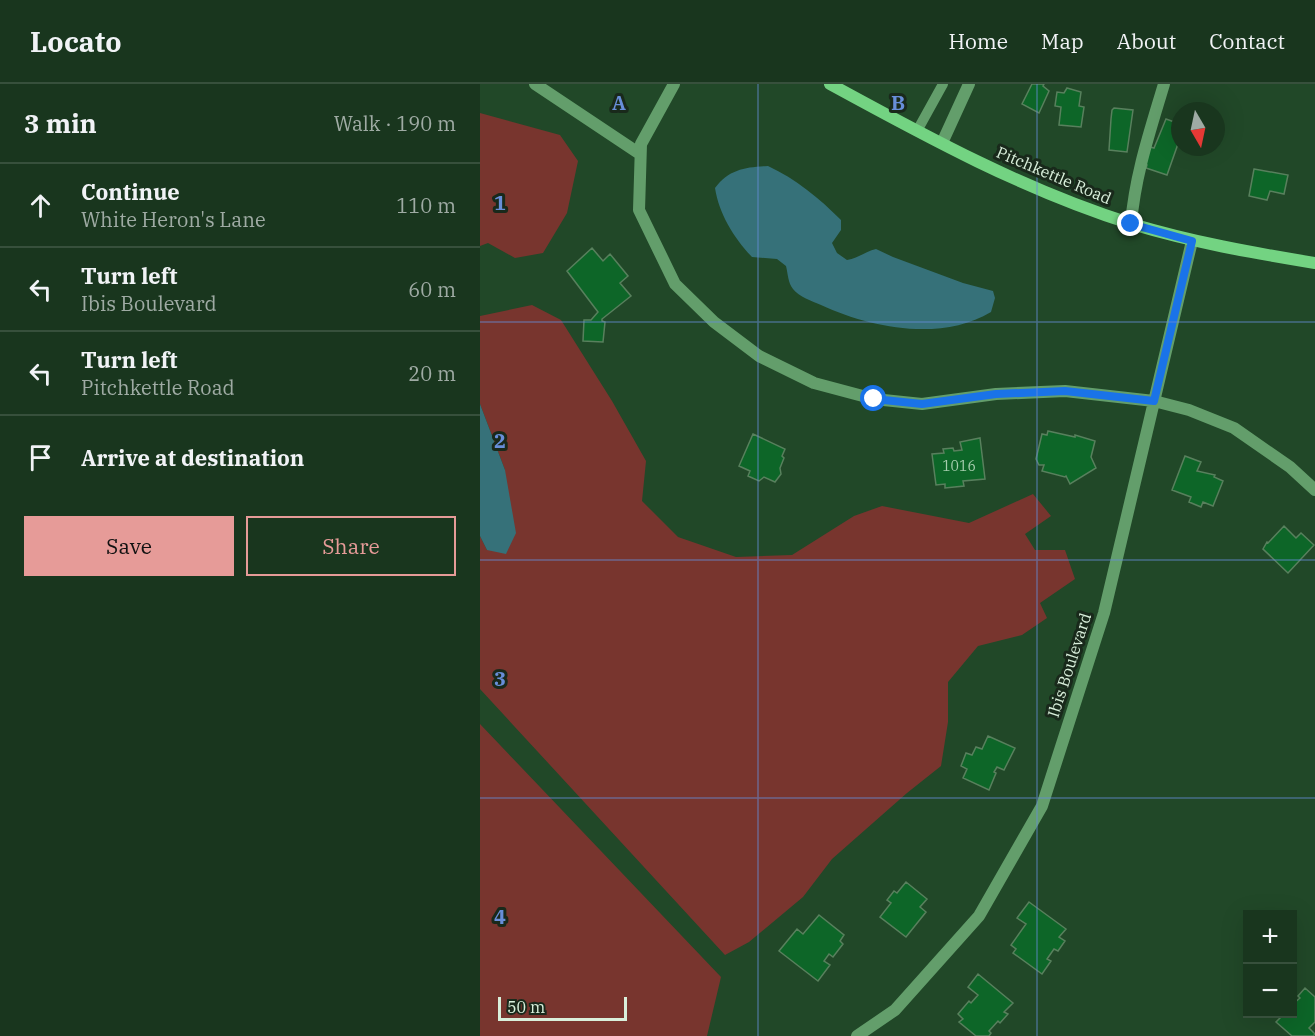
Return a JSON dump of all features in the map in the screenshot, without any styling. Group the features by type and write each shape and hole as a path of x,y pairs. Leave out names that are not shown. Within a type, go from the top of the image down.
{"main road":[{"name":"Pitchkettle Road","path":"830,84 917,131 1028,185 1131,224 1192,241 1315,263"}],"street":[{"path":"535,84 640,154"},
{"path":"674,84 641,144 639,210 675,284 714,322 759,356 814,383 874,399 922,404 996,394 1065,391 1154,401 1190,410 1234,428 1290,467 1315,490"},
{"path":"942,143 969,84"},
{"path":"1131,224 1133,195 1140,160 1164,84"},
{"name":"Ibis Boulevard","path":"857,1036 895,1010 979,916 1041,806 1104,613 1192,241"}],"lane":[{"path":"917,131 944,84"}],"shaded area":[{"path":"480,113 560,135 578,161 567,213 543,253 515,258 488,243 480,246"},
{"path":"532,305 561,320 612,401 646,461 642,501 678,537 736,557 792,555 854,516 882,506 969,523 1033,494 1051,516 1025,534 1035,550 1065,550 1075,579 1040,603 1047,618 1022,635 978,646 948,682 948,722 941,766 832,859 803,897 749,942 725,955 480,689 480,536 487,550 505,470 480,404 480,316"},
{"path":"480,724 721,977 707,1036 480,1036"}],"water":[{"path":"768,166 807,190 841,220 841,230 832,243 837,253 847,260 876,249 963,283 993,291 995,298 991,312 950,327 906,328 862,320 799,294 790,284 786,266 777,259 752,257 745,250 728,225 717,198 715,188 732,173 745,168"},
{"path":"480,404 505,470 516,533 506,554 487,550 480,536"}],"building":[{"path":"1032,84 1044,84 1043,86 1049,91 1039,113 1022,104"},
{"path":"1067,88 1081,92 1079,106 1084,107 1081,127 1059,125 1061,107 1055,106 1057,92 1064,93"},
{"path":"1114,108 1133,110 1127,152 1109,150"},
{"path":"1166,119 1171,121 1171,156 1174,156 1167,175 1146,168 1147,165 1144,164 1150,147 1154,148"},
{"path":"1254,169 1288,175 1284,194 1270,191 1267,200 1249,196"},
{"path":"592,248 603,261 610,254 628,276 620,283 631,296 602,319 605,322 603,342 583,341 584,320 591,320 598,312 567,271"},
{"path":"1048,431 1095,441 1091,457 1096,468 1070,484 1066,476 1042,471 1044,465 1039,465 1036,459 1042,434 1047,435"},
{"path":"753,434 785,449 780,468 781,474 775,482 764,477 759,481 748,476 750,471 739,466"},
{"path":"980,438 985,479 963,481 964,486 945,488 945,484 936,485 932,454 944,453 943,449 962,450 960,442"},
{"path":"1185,456 1201,462 1197,471 1215,475 1214,477 1223,481 1213,506 1203,502 1201,507 1189,502 1191,497 1172,490"},
{"path":"1284,526 1296,538 1301,533 1314,545 1288,573 1263,549"},
{"path":"988,736 1015,748 1004,770 997,767 989,790 963,778 967,769 961,766 966,753 972,755 976,747 982,749"},
{"path":"906,882 927,899 920,907 926,912 906,937 880,917 891,903 887,900"},
{"path":"1029,902 1066,929 1059,937 1065,941 1058,951 1054,949 1047,959 1051,961 1042,974 1013,953 1016,949 1011,945 1026,924 1017,918"},
{"path":"819,915 844,935 840,941 843,944 833,957 829,954 824,961 830,965 818,981 779,951 797,929 803,934"},
{"path":"978,974 1013,1003 1004,1012 1008,1014 989,1031 991,1033 989,1036 976,1036 959,1022 963,1019 958,1014 969,1001 971,1003 978,995 968,987"},
{"path":"1305,988 1315,997 1315,1022 1309,1028 1315,1034 1313,1036 1292,1036 1276,1022 1280,1018 1297,1018 1297,1001 1300,998 1298,996"}],"route":[{"path":"874,399 922,404 996,394 1065,391 1154,401 1192,241 1131,224"}]}
